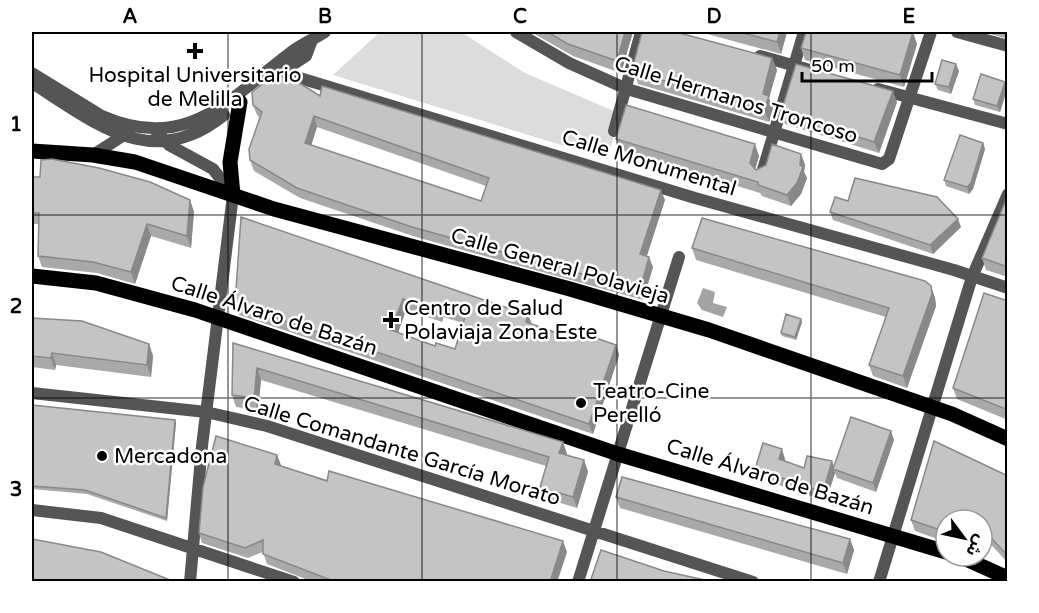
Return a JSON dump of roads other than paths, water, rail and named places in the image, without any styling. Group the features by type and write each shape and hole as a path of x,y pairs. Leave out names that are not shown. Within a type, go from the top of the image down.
{"main road":[{"path":"233,195 230,162 240,102"},
{"name":"Calle General Polavieja","path":"32,151 93,154 153,167 274,209 661,316 932,407 1008,439"},
{"name":"Calle Álvaro de Bazán","path":"32,276 96,283 217,317 618,454 934,548"},
{"path":"986,568 1008,578"}],"street":[{"path":"93,154 122,136 185,124 214,113 292,51 325,32"},
{"name":"Calle Hermanos Troncoso","path":"516,32 568,63 627,89 773,134 884,164 889,159 909,97"},
{"path":"614,131 641,32"},
{"path":"762,172 804,32"},
{"path":"909,97 931,32"},
{"path":"957,32 1008,46"},
{"path":"32,83 122,136 153,143 166,142 199,134 280,72 306,56 312,40"},
{"path":"743,51 827,75"},
{"name":"Calle Monumental","path":"280,72 695,198 1008,288"},
{"path":"32,73 102,116 152,129 166,142 206,163 233,195 206,412 190,582"},
{"path":"868,86 1008,124"},
{"path":"879,582 972,277 1008,194"},
{"path":"578,582 679,257"},
{"name":"Calle Comandante García Morato","path":"32,393 206,412 267,426 753,582"},
{"path":"32,510 101,518 294,582"}],"place":[{"name":"Hospital Universitario de Melilla","path":"195,51"},
{"name":"Centro de Salud Polaviaja Zona Este","path":"391,320"},
{"name":"Teatro-Cine Perelló","path":"581,403"},
{"name":"Mercadona","path":"102,456"}]}
